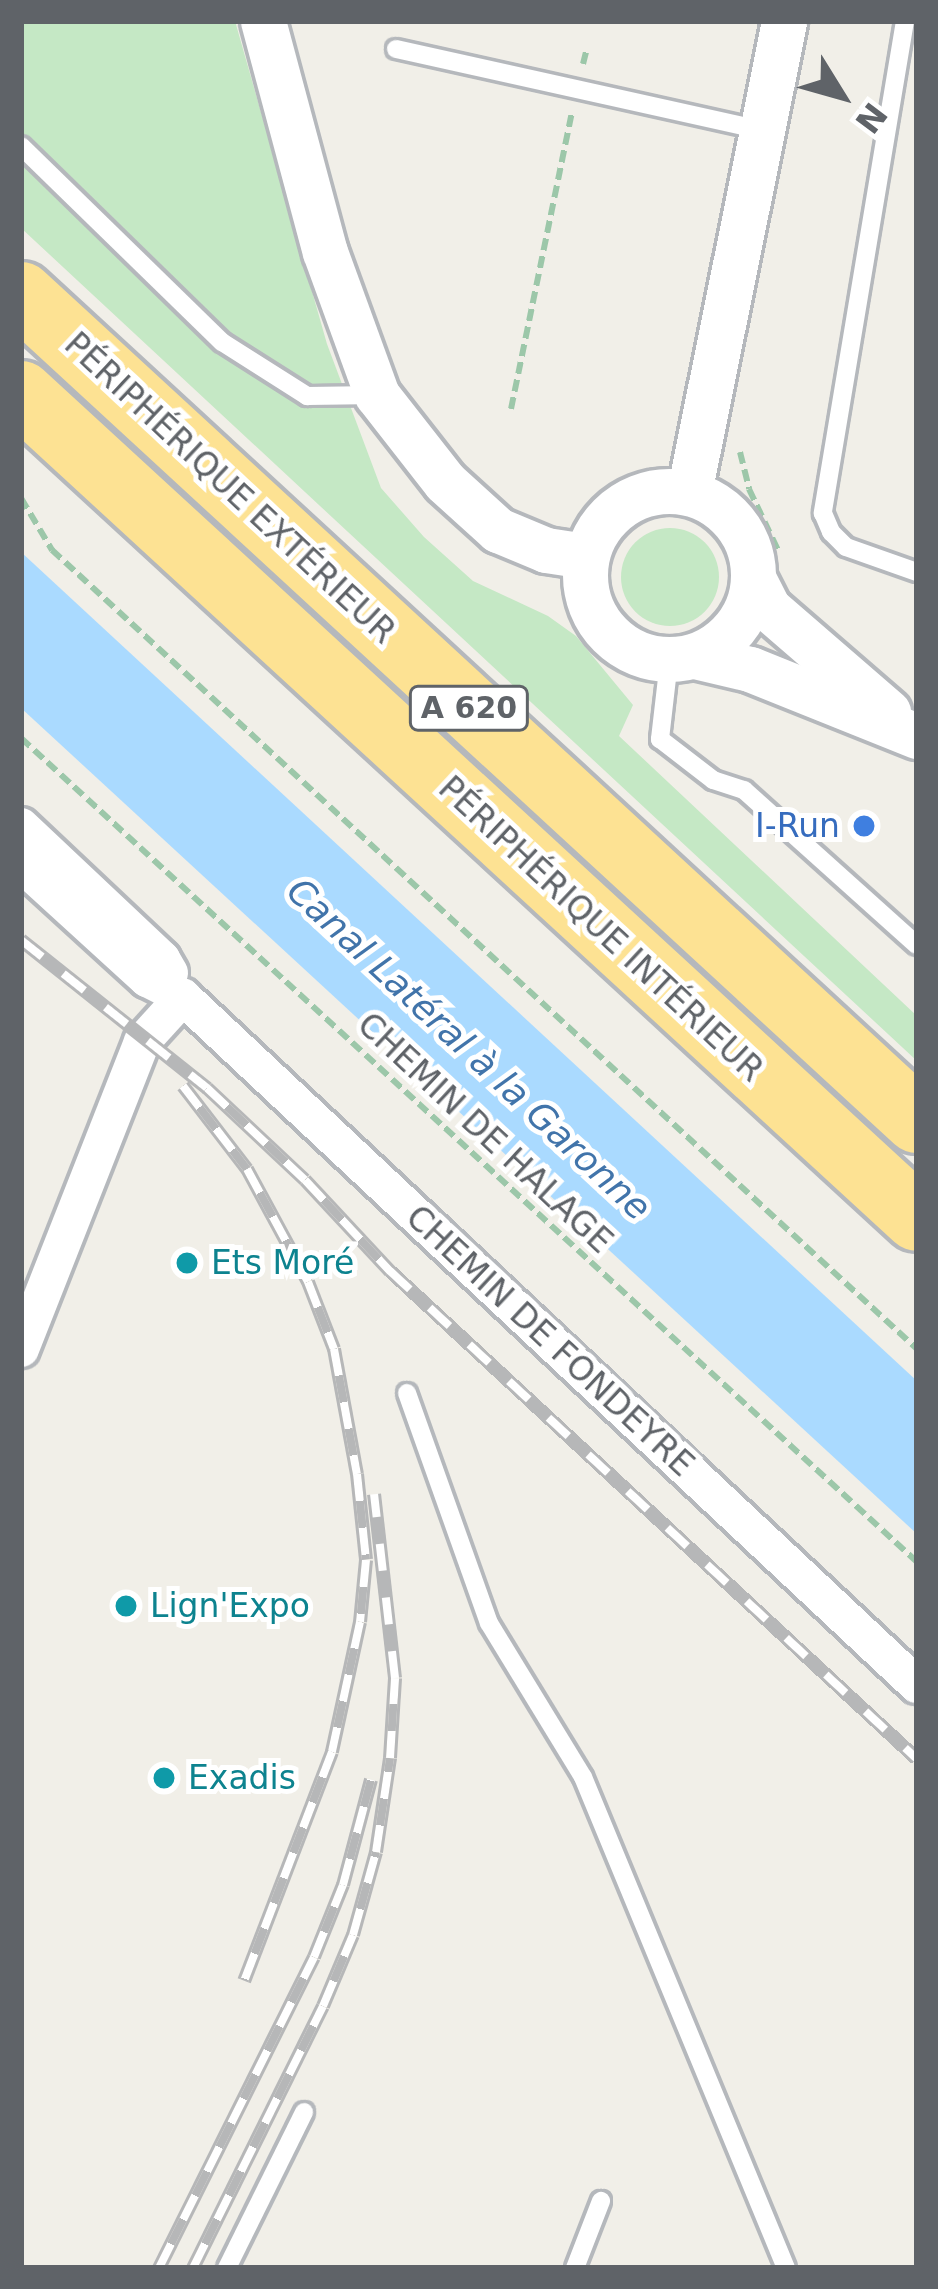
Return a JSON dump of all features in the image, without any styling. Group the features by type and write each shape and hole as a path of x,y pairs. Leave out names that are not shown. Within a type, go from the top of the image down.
{"highway":[{"name":"PÉRIPHÉRIQUE EXTÉRIEUR","path":"21,295 917,1120"},
{"name":"PÉRIPHÉRIQUE INTÉRIEUR","path":"21,394 917,1218"}],"street":[{"path":"263,21 331,272 377,395 445,482 499,530 546,550 586,556"},
{"path":"689,493 784,21"},
{"path":"656,491 689,493 730,515 752,556 768,573 776,616 915,735 750,669 639,656 603,628 585,587 586,556 600,526 624,503 656,491"},
{"path":"682,658 729,635 768,573"},
{"name":"CHEMIN DE FONDEYRE","path":"21,826 162,959 183,997"},
{"name":"CHEMIN DE FONDEYRE","path":"21,864 148,979 183,997 917,1685"},
{"path":"21,1349 142,1042 183,997"}],"lane":[{"path":"905,21 823,513 831,532 846,547 917,572"},
{"path":"396,50 762,130"},
{"path":"21,146 221,342 307,396 377,395"},
{"path":"682,658 660,739 713,780 744,790 917,945"},
{"path":"407,1393 490,1623 583,1777 786,2268"},
{"path":"226,2268 304,2112"},
{"path":"575,2268 602,2201"}],"path":[{"path":"511,409 587,48"},
{"path":"744,434 739,457 768,573"},
{"path":"21,498 52,550 917,1349"},
{"name":"CHEMIN DE HALAGE","path":"21,739 917,1562"}],"green space":[{"path":"21,21 235,21 327,344 381,488 424,537 473,581 548,616 576,636 633,705 619,736 917,1016 917,1061 21,228"},
{"path":"670,528 705,542 719,577 705,612 670,626 635,612 621,577 635,542"}],"water":[{"name":"Canal Latéral à la Garonne","path":"21,552 917,1381 917,1534 21,708"}],"railway":[{"path":"21,940 207,1088 305,1180 390,1271 917,1759"},
{"path":"183,1086 247,1169 308,1282 334,1349 357,1474 366,1560 360,1622 332,1752 244,1981"},
{"path":"193,2268 323,2006 353,1935 376,1852 390,1758 395,1678 374,1494"},
{"path":"159,2268 314,1957 343,1885 371,1780"}],"place":[{"name":"I-Run","path":"864,826"},
{"name":"Ets Moré","path":"187,1263"},
{"name":"Lign'Expo","path":"126,1606"},
{"name":"Exadis","path":"164,1778"}]}
